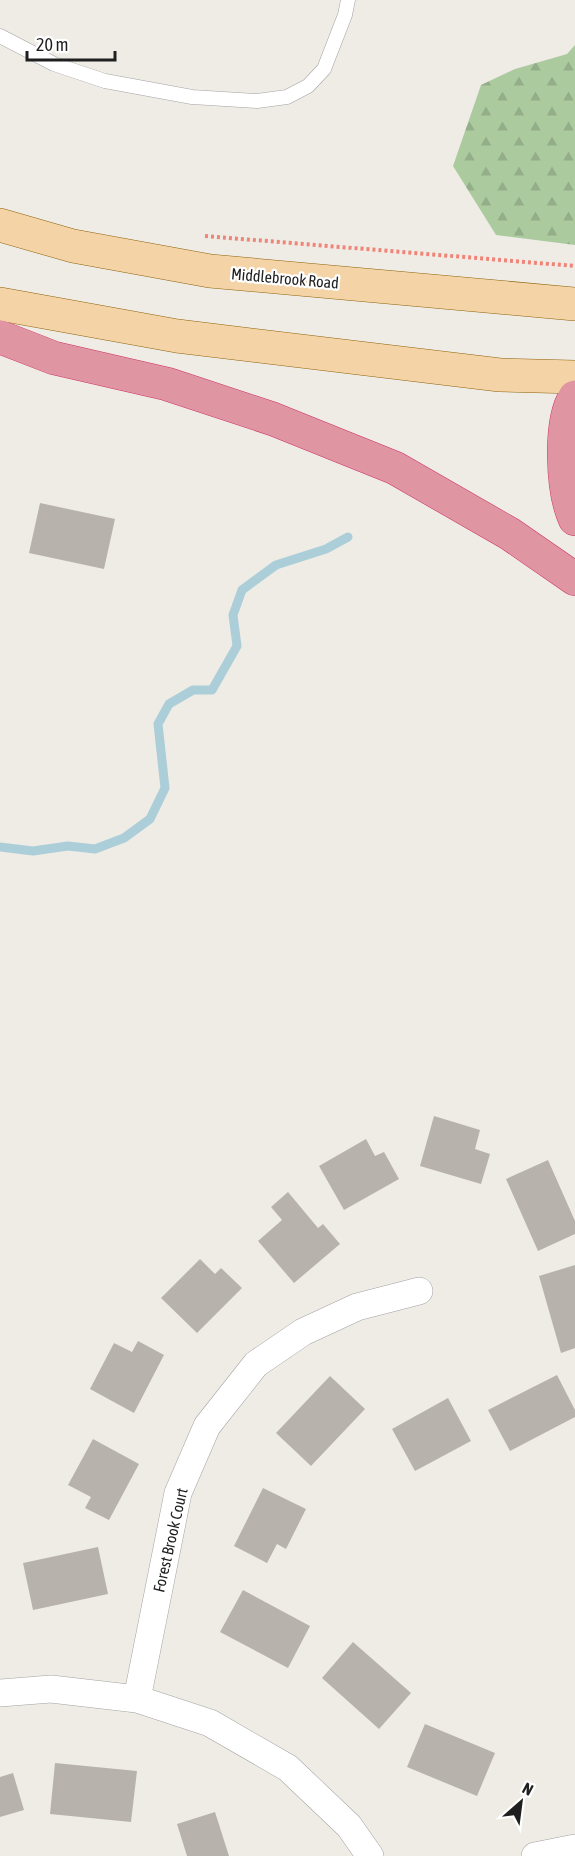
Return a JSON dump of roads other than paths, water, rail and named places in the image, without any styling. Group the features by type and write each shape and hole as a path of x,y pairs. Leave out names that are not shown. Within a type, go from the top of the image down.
{"highway":[{"path":"0,337 54,358 178,387 273,419 395,468 510,534 575,579"},
{"path":"575,397 569,406 563,451 570,508 575,519"}],"main road":[{"name":"Middlebrook Road","path":"0,225 73,246 210,271 575,304"},
{"path":"0,304 177,336 500,375 575,377"}],"street":[{"name":"Forest Brook Court","path":"137,1699 178,1493 207,1426 256,1364 303,1332 357,1307 419,1291"},
{"path":"0,1693 51,1689 137,1699 210,1723 288,1768 349,1826 370,1856"},
{"path":"535,1856 575,1848"}],"lane":[{"path":"0,36 54,64 105,81 192,97 257,101 287,97 308,86 324,69 345,15 348,0"}],"waterway":[{"path":"0,847 33,851 68,846 95,849 124,838 150,819 165,788 158,724 169,704 193,690 212,690 237,646 233,615 242,590 276,565 326,549 348,537"}]}
